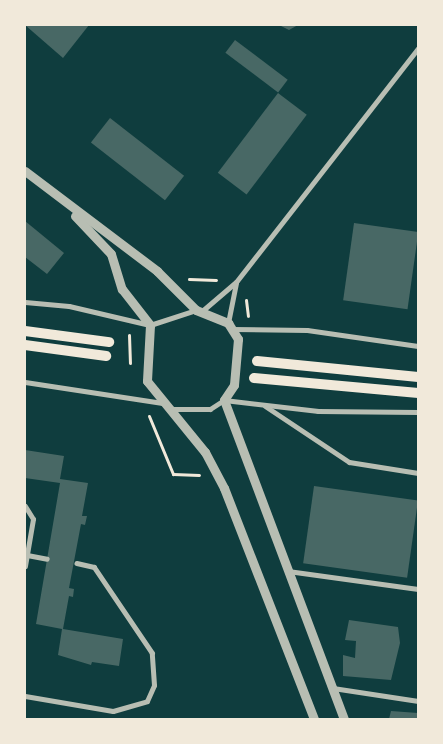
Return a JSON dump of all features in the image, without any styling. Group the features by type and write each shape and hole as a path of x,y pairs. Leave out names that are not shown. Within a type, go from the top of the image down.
{"main road":[{"path":"25,331 109,342"},
{"path":"25,345 106,356"},
{"path":"257,361 418,378"},
{"path":"254,378 418,393"}],"street":[{"path":"171,409 210,409 224,400 234,385 239,360 238,339 230,326 232,290 236,282 418,48"},
{"path":"25,171 167,280 199,311 230,326 246,329 307,330 418,346"},
{"path":"60,199 111,254 122,290 150,325 147,381 162,403 171,409 218,476 314,719"},
{"path":"25,302 69,306 150,325 199,311 232,290"},
{"path":"25,382 162,403"},
{"path":"224,400 265,406 418,412"},
{"path":"224,400 285,571 344,719"},
{"path":"265,406 349,462 418,473"},
{"path":"25,506 33,519 25,566"},
{"path":"27,555 47,558"},
{"path":"25,696 113,711 146,701 154,685 152,653 94,567 76,563"},
{"path":"285,571 418,589"},
{"path":"331,688 418,701"}],"path":[{"path":"167,280 176,273 196,281 212,277 250,302 246,329"},
{"path":"129,320 130,368"},
{"path":"143,400 173,474 218,476"}],"building":[{"path":"25,25 89,25 63,58"},
{"path":"279,25 298,25 289,30"},
{"path":"235,40 288,80 278,92 225,53"},
{"path":"278,93 307,115 247,195 218,173"},
{"path":"110,118 184,176 165,200 91,142"},
{"path":"25,221 64,253 47,274 25,257"},
{"path":"354,223 418,232 408,309 343,300"},
{"path":"25,450 64,456 60,479 88,483 82,516 87,516 85,525 81,524 69,588 74,589 73,597 69,596 63,629 123,639 119,666 92,662 91,665 58,655 62,629 36,624 60,483 25,478"},
{"path":"314,486 418,501 407,578 303,563"},
{"path":"349,620 398,627 400,643 391,680 343,676 343,655 355,658 356,641 345,640"},
{"path":"391,711 418,713 418,719 389,719"}]}
